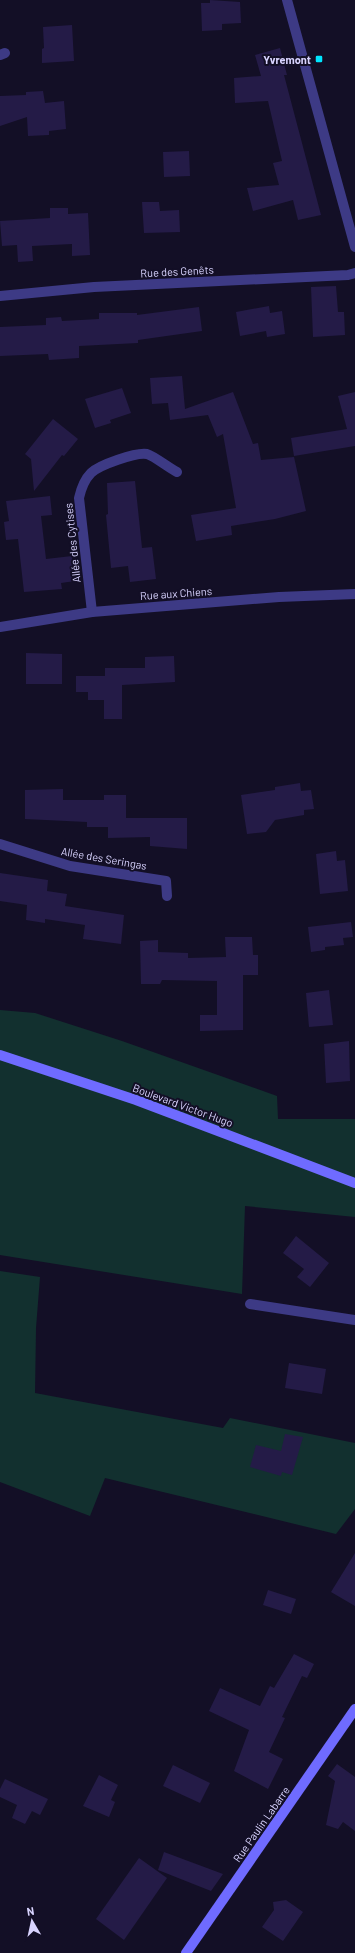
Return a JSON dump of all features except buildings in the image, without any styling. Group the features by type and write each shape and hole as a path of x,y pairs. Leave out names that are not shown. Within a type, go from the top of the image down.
{"main road":[{"name":"Boulevard Victor Hugo","path":"0,1055 136,1100 355,1183"},
{"name":"Rue Paulin Labarre","path":"186,1953 355,1708"}],"street":[{"path":"287,0 355,247"},
{"name":"Rue des Genêts","path":"0,296 94,287 348,275 355,273"},
{"name":"Allée des Cytises","path":"92,612 79,498 83,484 91,472 102,466 130,456 147,454 177,472"},
{"name":"Rue aux Chiens","path":"0,627 92,612 279,597 355,594"},
{"name":"Allée des Seringas","path":"0,844 70,866 166,881 167,896"},
{"path":"250,1304 355,1320"}],"green space":[{"path":"0,1010 35,1013 122,1041 277,1096 278,1119 355,1119 355,1217 245,1206 242,1294 0,1255"},
{"path":"0,1271 40,1277 36,1328 35,1393 223,1428 230,1418 355,1443 355,1509 336,1534 105,1478 90,1516 0,1482"}],"place":[{"name":"Yvremont","path":"319,59"}]}
